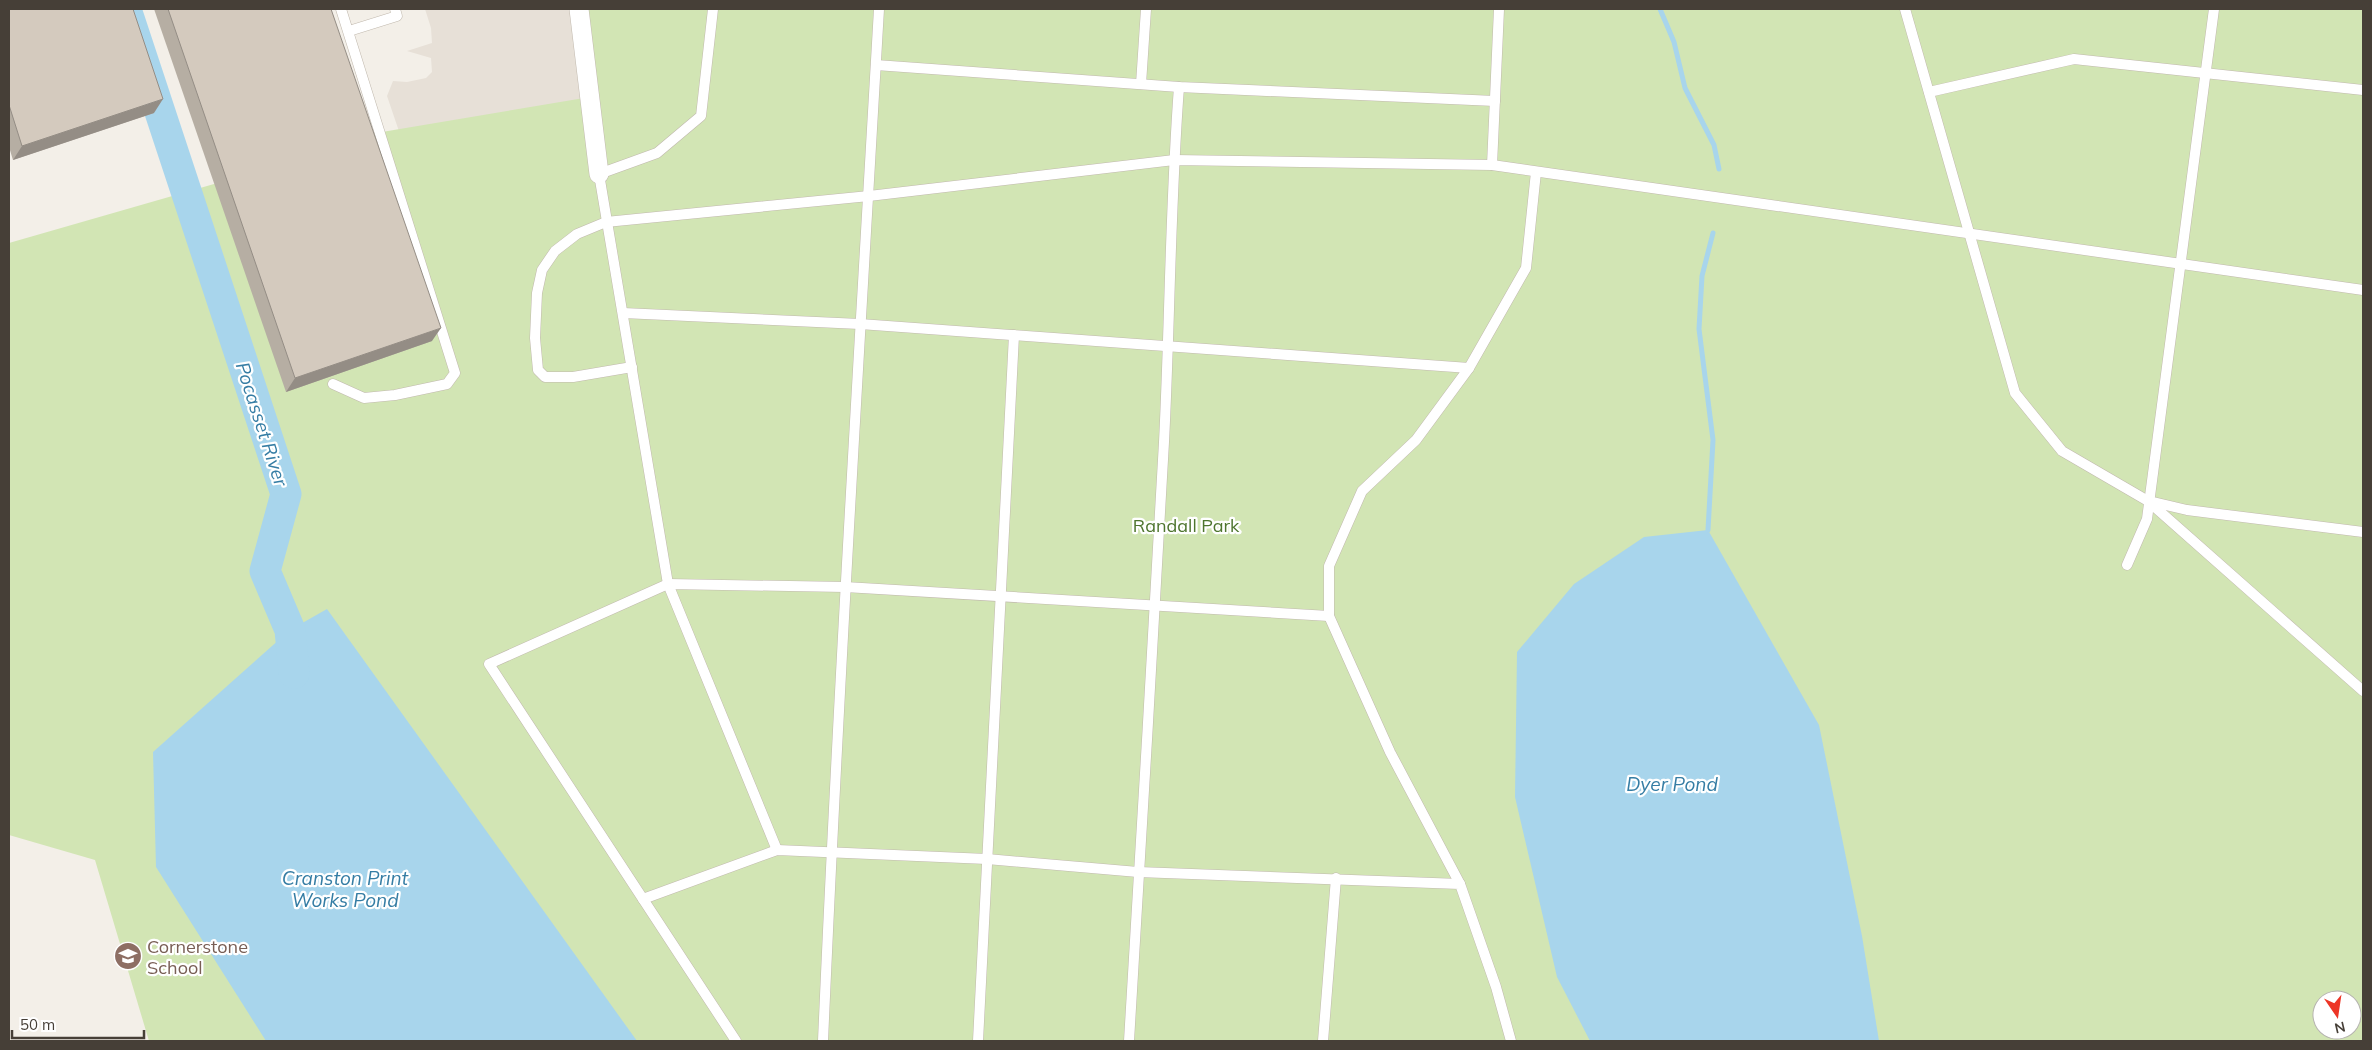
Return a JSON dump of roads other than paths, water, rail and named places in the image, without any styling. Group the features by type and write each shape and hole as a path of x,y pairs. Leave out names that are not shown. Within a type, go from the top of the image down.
{"street":[{"path":"579,9 598,174"}],"lane":[{"path":"333,384 364,398 396,395 447,384 455,373 342,9"},
{"path":"349,31 397,16 395,9"},
{"path":"713,9 701,116 657,153 598,174 668,584 778,850"},
{"path":"823,1041 845,587 879,9"},
{"path":"1141,84 1146,9"},
{"path":"1492,166 1498,9"},
{"path":"1905,9 2015,393 2062,451 2148,501 2363,691"},
{"path":"2127,565 2146,518 2214,9"},
{"path":"1929,92 2074,59 2363,90"},
{"path":"876,64 1179,87 1494,101"},
{"path":"1129,1041 1138,872 1156,607 1169,348 1174,160 1179,87"},
{"path":"632,367 573,377 545,377 538,370 535,338 536,302 542,270 555,251 577,234 606,222 869,196 1174,160 1492,166 2363,290"},
{"path":"1511,1041 1496,987 1460,884 1390,752 1329,616 1328,566 1362,491 1416,440 1469,368 1526,268 1536,172"},
{"path":"623,313 860,324 1169,348 1469,368"},
{"path":"978,1041 1014,335"},
{"path":"2148,501 2187,510 2363,532"},
{"path":"736,1041 489,664 668,584 845,587 1329,616"},
{"path":"643,899 778,850 987,859 1138,872 1460,884"},
{"path":"1323,1041 1336,878"}],"water":[{"name":"Dyer Pond","path":"1708,530 1819,725 1862,936 1879,1041 1590,1041 1557,977 1515,797 1517,652 1574,584 1644,537"},
{"name":"Cranston Print Works Pond","path":"327,609 637,1041 266,1041 156,867 153,752 290,630"}],"waterway":[{"name":"Pocasset River","path":"126,9 286,494 265,571 290,630 294,673"},
{"path":"1660,9 1674,42 1685,88 1714,145 1719,169"},
{"path":"1708,530 1713,440 1699,329 1702,276 1713,233"}],"place":[{"name":"Cornerstone School","path":"128,956"}],"park label":[{"name":"Randall Park","path":"1186,525"}]}
